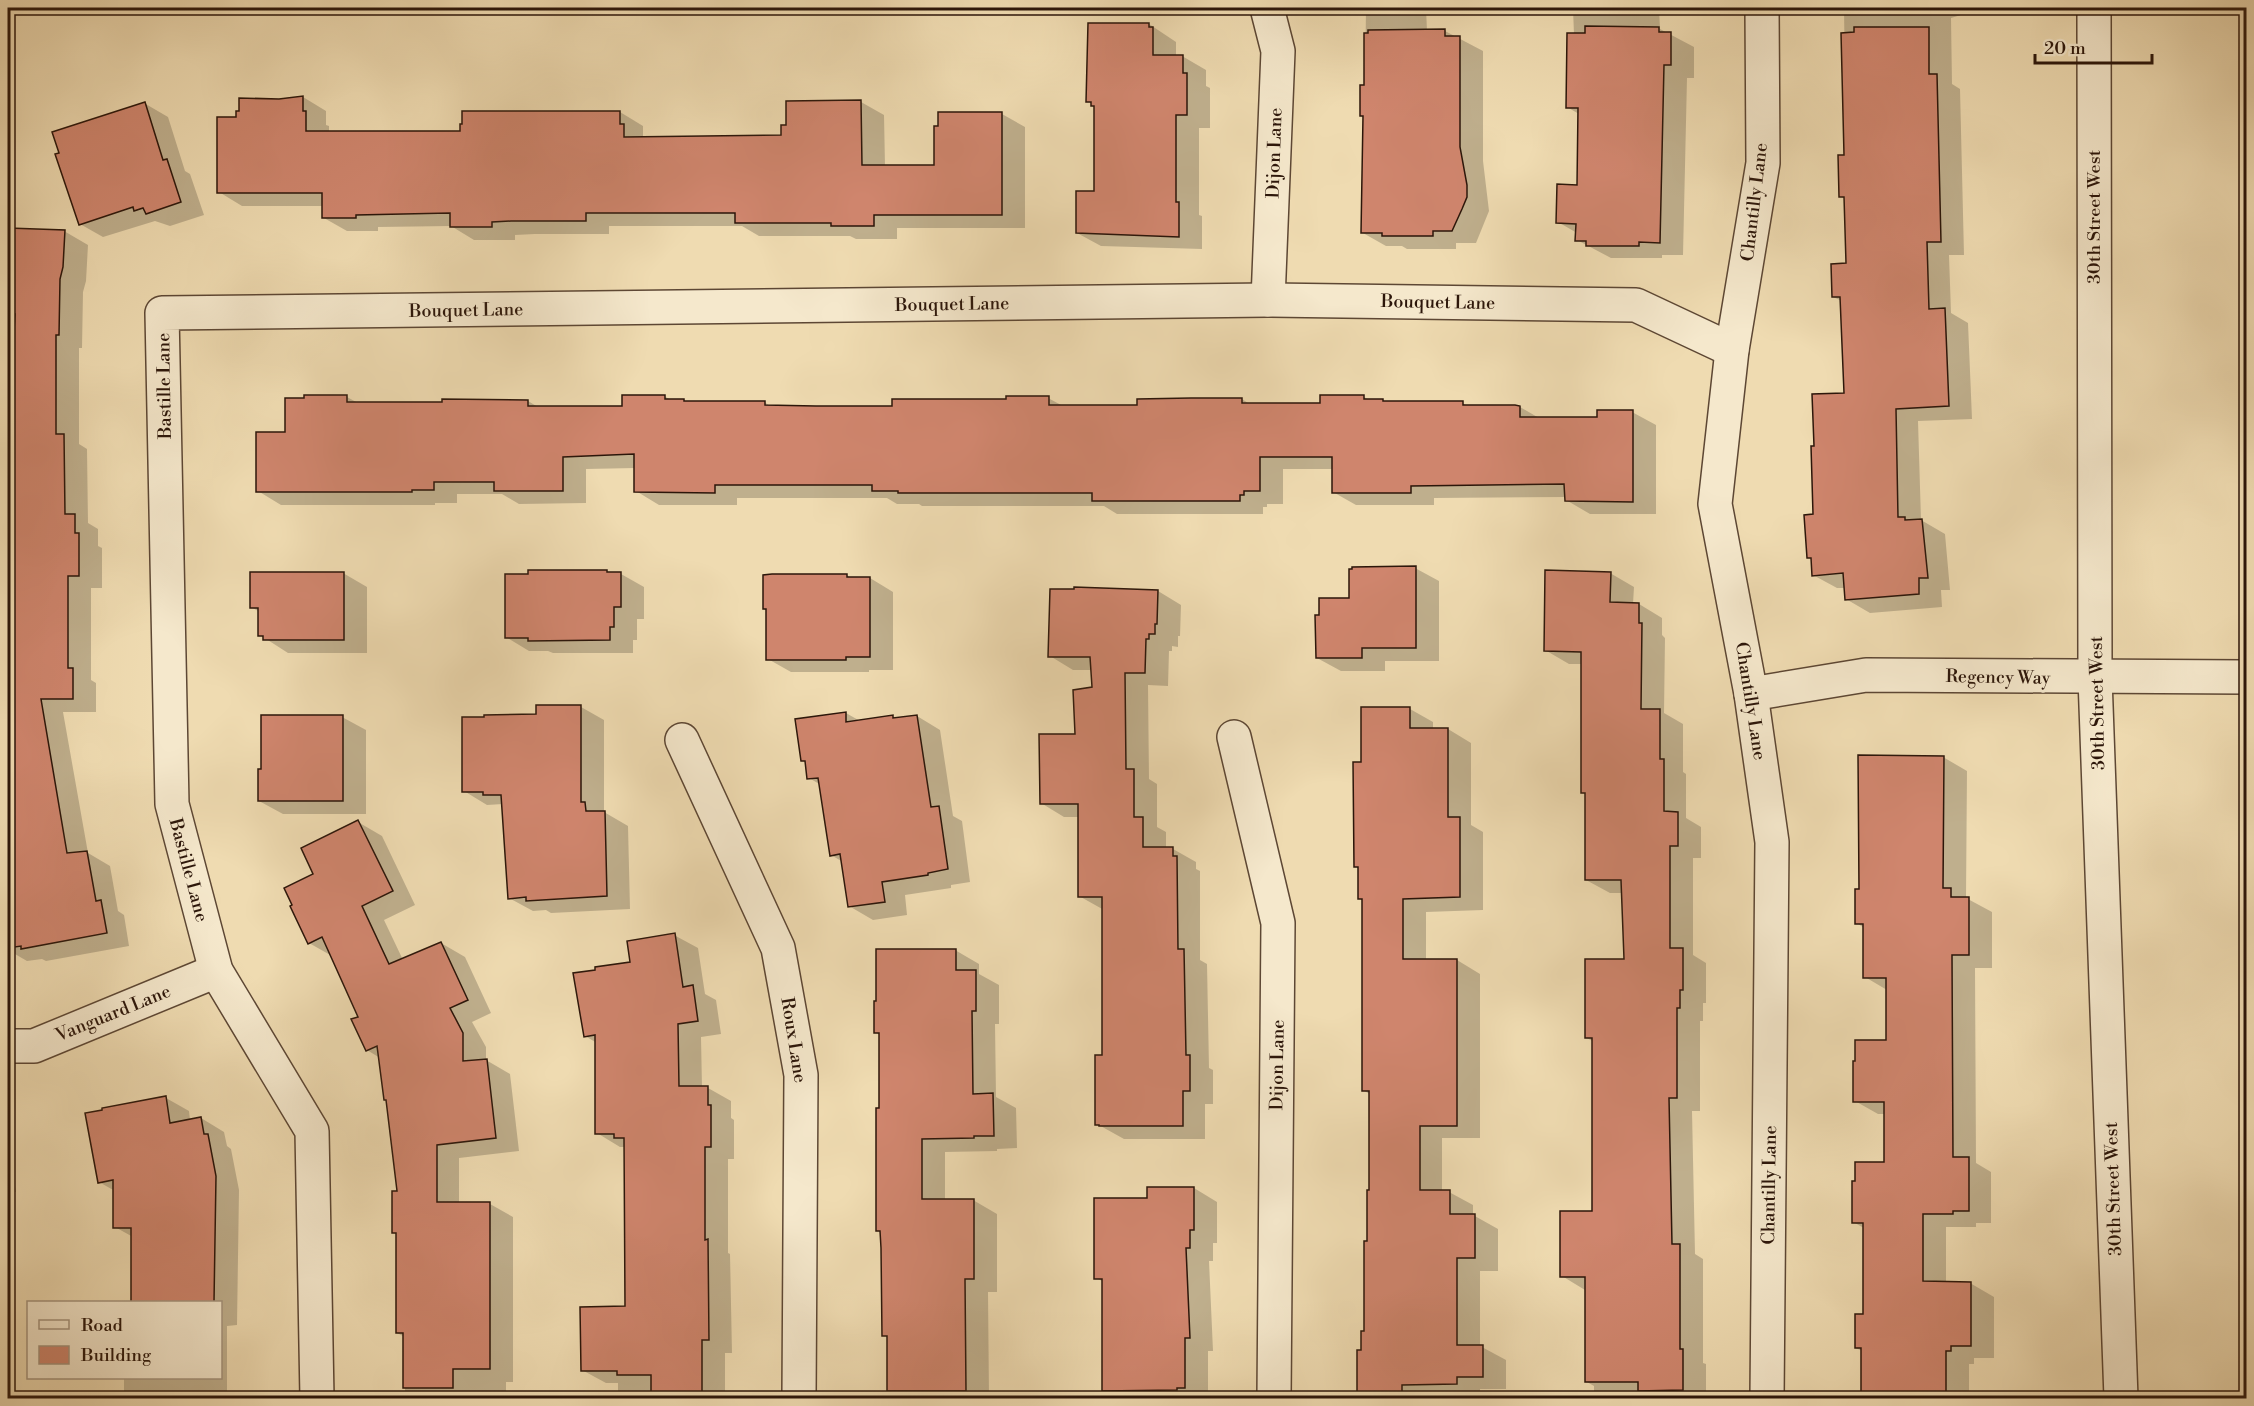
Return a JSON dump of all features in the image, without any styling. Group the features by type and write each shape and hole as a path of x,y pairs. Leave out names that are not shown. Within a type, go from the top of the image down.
{"street":[{"name":"Dijon Lane","path":"1267,8 1278,51 1268,300"},
{"name":"Chantilly Lane","path":"1762,8 1763,163 1732,350 1715,504 1751,694 1772,842 1767,1398"},
{"name":"30th Street West","path":"2094,8 2095,678 2121,1398"},
{"name":"Bouquet Lane","path":"162,313 1268,300 1636,305 1732,350"},
{"name":"Bastille Lane","path":"162,313 171,804 216,971 312,1131 317,1398"},
{"name":"Regency Way","path":"1751,694 1866,675 2247,677"},
{"name":"Dijon Lane","path":"1234,737 1278,923 1274,1398"},
{"name":"Roux Lane","path":"682,740 778,948 801,1075 799,1398"},
{"name":"Vanguard Lane","path":"8,1046 34,1046 216,971"}],"building":[{"path":"1088,23 1149,23 1149,27 1153,27 1153,55 1183,55 1183,73 1187,73 1187,115 1176,115 1176,202 1179,202 1179,237 1076,233 1076,191 1094,191 1094,106 1091,106 1091,102 1086,102"},
{"path":"1585,26 1659,27 1659,32 1671,32 1671,65 1664,65 1660,243 1639,242 1639,246 1586,246 1586,241 1575,241 1576,224 1556,223 1557,184 1577,185 1578,108 1566,108 1567,33 1585,33"},
{"path":"1854,27 1929,27 1929,74 1937,74 1941,242 1927,242 1929,309 1945,308 1949,406 1896,409 1898,517 1905,517 1905,520 1922,519 1928,578 1919,578 1919,594 1845,600 1843,573 1812,576 1811,558 1807,558 1804,515 1813,514 1812,394 1844,393 1840,297 1832,297 1831,264 1846,263 1844,197 1839,197 1838,155 1844,155 1841,33 1854,32"},
{"path":"1445,29 1445,36 1460,36 1460,147 1467,197 1452,231 1433,231 1433,236 1382,236 1382,233 1361,233 1363,116 1360,116 1360,85 1364,85 1364,33 1368,33 1368,30"},
{"path":"303,96 306,131 460,131 462,111 620,111 620,124 624,124 624,137 781,135 781,125 786,125 786,101 861,100 862,165 934,165 934,126 938,126 938,112 1002,112 1002,215 874,215 874,226 831,226 831,223 735,223 735,213 586,213 586,221 511,221 492,222 492,227 450,227 450,213 322,218 322,193 217,193 217,117 236,117 236,111 239,111 239,98 279,99"},
{"path":"145,102 163,160 167,159 181,202 146,214 143,208 134,211 133,207 79,225 55,154 59,153 52,132"},
{"path":"8,228 65,230 60,279 59,335 56,335 56,434 64,434 65,514 75,514 75,533 79,533 79,576 68,576 68,668 73,668 73,699 41,699 67,853 87,851 96,901 101,900 107,933 21,949 21,946 8,948 8,379 11,379 15,314 8,314"},
{"path":"304,395 347,395 347,402 442,402 442,399 528,400 528,406 622,406 622,395 665,395 665,399 684,399 684,401 765,401 765,405 892,406 892,399 1006,399 1006,396 1049,396 1049,405 1137,405 1137,399 1191,398 1242,398 1242,403 1320,403 1320,395 1364,395 1364,399 1383,399 1383,401 1463,401 1463,405 1515,405 1520,406 1520,417 1597,417 1597,410 1633,410 1633,502 1565,501 1564,484 1411,486 1411,493 1332,493 1332,457 1260,457 1260,491 1244,491 1244,495 1240,495 1240,501 1092,501 1092,493 898,493 898,491 872,491 872,485 715,485 715,493 634,492 634,454 563,457 563,491 494,491 494,482 434,482 434,490 412,490 412,492 256,492 256,432 285,432 285,398 304,398"},
{"path":"1416,566 1416,648 1362,648 1362,658 1316,658 1315,615 1319,615 1319,598 1349,598 1349,569 1352,567"},
{"path":"528,570 621,572 621,607 614,607 614,627 610,627 610,640 528,641 528,638 505,638 505,574 528,574"},
{"path":"1545,570 1611,572 1610,602 1639,603 1639,623 1642,623 1641,709 1660,709 1660,759 1664,759 1664,811 1678,812 1678,846 1670,846 1670,948 1683,948 1683,990 1680,990 1680,1008 1677,1008 1677,1098 1669,1098 1672,1244 1680,1244 1680,1349 1683,1349 1683,1390 1638,1391 1638,1382 1585,1382 1585,1277 1560,1277 1560,1211 1592,1211 1592,1038 1585,1038 1585,959 1624,959 1621,880 1585,880 1585,793 1581,793 1581,652 1544,651"},
{"path":"250,572 344,572 344,640 263,640 263,636 258,636 258,608 250,608"},
{"path":"847,574 847,577 870,577 870,657 846,657 846,660 766,660 763,575"},
{"path":"1074,587 1158,590 1155,634 1149,634 1149,639 1146,639 1145,673 1125,673 1126,769 1134,769 1134,817 1143,817 1143,847 1173,847 1173,856 1177,856 1178,949 1184,949 1186,1055 1190,1055 1190,1091 1183,1091 1183,1126 1095,1125 1095,1055 1102,1055 1102,897 1078,897 1078,804 1040,804 1039,734 1075,734 1073,690 1092,687 1090,657 1048,657 1050,589 1074,589"},
{"path":"536,705 581,705 581,802 585,802 586,811 605,811 607,896 526,901 526,897 508,899 501,795 462,792 462,717 536,714"},
{"path":"1361,707 1410,707 1410,728 1448,728 1448,817 1460,817 1460,897 1403,899 1403,959 1457,959 1457,1126 1420,1126 1420,1190 1450,1190 1450,1214 1475,1214 1475,1258 1457,1258 1457,1345 1483,1345 1483,1377 1457,1377 1457,1384 1402,1385 1402,1393 1357,1393 1357,1350 1361,1350 1361,1331 1364,1331 1364,1241 1367,1241 1367,1190 1369,1190 1369,1091 1362,1091 1362,899 1358,899 1358,867 1354,867 1353,762 1361,762"},
{"path":"846,712 846,722 893,715 893,718 917,715 931,807 939,806 948,869 928,873 928,875 882,882 885,902 848,907 840,854 830,856 818,778 807,779 805,761 801,761 795,719"},
{"path":"261,715 343,715 343,801 258,801 258,769 261,769"},
{"path":"1858,755 1944,756 1943,888 1951,888 1951,897 1969,897 1969,955 1952,955 1953,1157 1969,1157 1969,1211 1953,1211 1953,1214 1923,1214 1923,1281 1971,1282 1971,1346 1951,1346 1951,1351 1946,1351 1946,1398 1861,1398 1861,1348 1855,1348 1855,1314 1863,1314 1863,1223 1852,1223 1852,1181 1855,1181 1855,1162 1884,1162 1884,1102 1853,1102 1853,1061 1855,1061 1855,1040 1886,1040 1886,978 1863,978 1863,924 1855,924 1855,889 1859,889"},
{"path":"358,820 393,891 362,906 389,964 441,942 468,1000 450,1008 463,1033 463,1061 487,1059 496,1138 437,1145 437,1202 490,1202 490,1369 453,1369 453,1388 403,1388 403,1333 396,1333 396,1233 392,1233 392,1191 397,1191 377,1046 366,1051 351,1019 358,1017 322,937 308,944 284,888 313,874 301,848"},
{"path":"675,933 683,987 693,985 698,1021 678,1024 679,1086 708,1086 708,1105 711,1105 711,1147 705,1147 705,1240 708,1239 709,1340 702,1340 702,1395 651,1395 651,1375 617,1375 617,1371 581,1371 580,1307 625,1306 624,1138 614,1138 614,1134 595,1134 595,1035 584,1037 573,973 630,962 627,941"},
{"path":"876,949 956,949 956,970 976,970 976,1011 972,1011 973,1094 993,1093 994,1136 922,1139 922,1199 974,1199 974,1279 965,1279 966,1391 887,1391 887,1336 882,1336 880,1231 876,1231 876,1108 879,1108 879,1033 874,1033"},
{"path":"166,1096 170,1123 201,1117 204,1134 208,1134 216,1176 214,1301 131,1301 131,1228 113,1228 113,1180 98,1183 85,1113 102,1110 102,1108"},
{"path":"1147,1187 1194,1187 1194,1230 1190,1230 1190,1248 1186,1248 1190,1338 1185,1338 1185,1388 1102,1391 1102,1279 1094,1279 1094,1198 1147,1198"}]}
